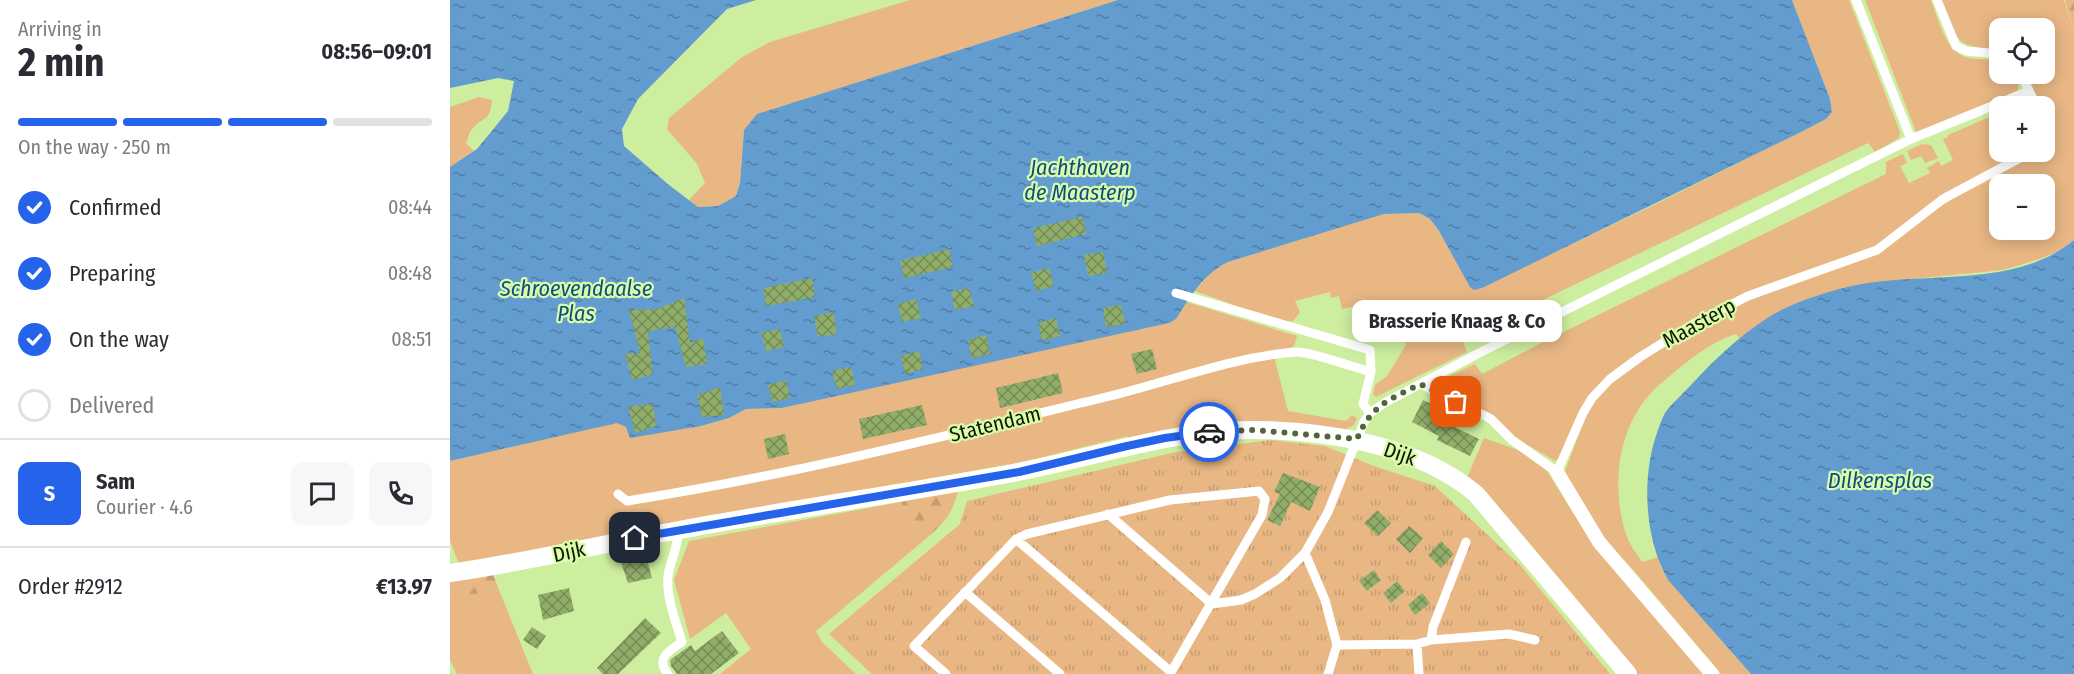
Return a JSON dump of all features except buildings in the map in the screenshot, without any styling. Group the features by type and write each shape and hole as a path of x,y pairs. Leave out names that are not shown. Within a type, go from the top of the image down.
{"street":[{"name":"Dijk","path":"450,573 502,566 678,530 1019,472 1165,438 1226,430 1255,430 1357,439 1415,458 1461,481 1476,494 1628,674"},
{"path":"1557,472 1599,542 1712,674"}],"lane":[{"path":"1856,0 1911,140"},
{"path":"1936,0 1956,45 1966,51 1989,53"},
{"path":"2025,84 2031,96"},
{"path":"1108,514 1212,603 1241,600 1255,594 1280,578 1305,554 1328,512 1364,422 1370,413 1386,402 1483,351 1911,140 2029,92"},
{"name":"Maasterp","path":"1557,472 1583,412 1592,398 1610,379 1640,357 1693,324 1748,296 1876,250 1943,199 2012,162"},
{"path":"1176,292 1370,350 1371,372 1363,404 1370,413"},
{"name":"Statendam","path":"618,494 627,501 967,432 1104,398 1251,357 1299,351 1371,372"},
{"path":"1420,384 1491,419 1512,440 1557,472"},
{"path":"946,674 914,646 1016,539 1027,534 1170,500 1259,491 1265,499 1262,515 1170,673 1016,539"},
{"path":"668,674 663,668 664,655 682,642 669,591 668,576 679,541 678,530"},
{"path":"1431,640 1432,627 1466,542"},
{"path":"1305,554 1325,600 1337,645 1328,674"},
{"path":"965,592 1060,674"},
{"path":"1337,645 1417,644 1431,640 1509,634 1535,640"},
{"path":"1417,644 1419,674"}],"green space":[{"path":"910,0 1118,0 758,114 744,130 740,183 736,196 718,206 698,207 689,200 705,183 697,164 667,129 669,118 742,57 770,42"},
{"path":"1792,0 1849,0 1900,132 1899,138 1875,152 1868,143 1462,339 1467,352 1376,397 1373,394 1375,385 1387,376 1406,345 1387,300 1342,309 1339,296 1331,298 1330,292 1295,301 1300,312 1293,321 1280,322 1195,291 1214,269 1228,262 1384,214 1419,213 1430,219 1478,289 1654,205 1826,119 1832,112 1830,99"},
{"path":"1865,0 1931,0 1944,35 1954,50 1970,58 1989,59 1989,84 2019,84 2018,90 2010,96 1989,96 1989,105 1916,132"},
{"path":"1941,0 2064,0 2074,32 2074,240 2063,249 2043,258 2003,270 1862,284 1740,339 1736,334 1713,344 1690,359 1653,391 1631,422 1620,459 1618,478 1621,516 1631,545 1642,562 1658,557 1668,580 1751,674 1721,674 1609,544 1574,490 1565,471 1589,408 1610,384 1629,368 1690,329 1738,304 1888,247 1934,208 1989,179 1989,240 2055,240 2055,174 1999,174 2022,162 2055,162 2055,96 2037,96 2031,84 2055,84 2055,18 1989,18 1989,48 1964,43 1954,33"},
{"path":"2065,0 2074,0 2074,32"},
{"path":"479,97 492,100 488,116 472,129 466,143 474,151 450,167 450,107"},
{"path":"1989,117 1989,162 2010,162 1877,247 1753,291 1607,378 1561,457 1555,461 1511,435 1492,416 1438,386 1436,382 1475,364 1482,374 1886,174 1886,162 1903,154 1907,163 1900,166 1909,183 1930,173 1927,168 1939,161 1941,166 1953,160 1943,139"},
{"path":"1922,144 1931,145 1938,158 1925,163 1921,156 1911,160 1907,151"},
{"path":"1187,302 1297,336 1294,346 1274,356 1288,411 1346,421 1352,415 1357,418 1354,425 1346,429 1276,422 1126,440 1128,436 1027,461 459,564 450,541 450,461 617,422 626,427 701,426 729,418 746,409 782,408 1176,319"},
{"path":"1484,438 1518,450 1547,471 1595,548 1705,674 1636,674 1488,494 1467,478"},
{"path":"1271,440 1325,446 1371,465 1435,486 1521,566 1610,674 872,674 829,634 960,524 967,501 1176,452"},
{"path":"958,491 947,517 928,537 911,521 901,502"},
{"path":"901,502 911,521 928,537 816,631 822,642 856,674 720,674 751,649 726,613 690,639 674,580 689,541"},
{"path":"493,574 499,590 450,598 450,581"},
{"path":"499,590 533,674 457,674 450,660 450,598"}],"water":[{"name":"Jachthaven de Maasterp","path":"450,0 756,0 727,9 638,99 622,129 624,146 698,207 718,206 736,196 740,183 744,130 757,114 1118,0 1792,0 1830,99 1832,112 1826,119 1801,132 1482,288 1474,290 1470,287 1430,219 1419,213 1384,214 1228,262 1205,279 1176,319 1169,323 782,408 746,409 729,418 701,426 630,438 626,427 617,423 450,461 450,167 477,149 508,111 514,81 498,78 450,88"},
{"name":"Dilkensplas","path":"2074,240 2074,674 1751,674 1668,580 1654,545 1647,486 1653,448 1665,413 1708,367 1737,341 1758,324 1793,305 1828,292 1865,283 1991,273 2021,267 2049,256"}],"way so far":[{"path":"1209,432 1255,430 1357,439 1370,413 1420,384 1456,402"}],"place":[{"name":"Brasserie Knaag & Co","path":"1456,402"}],"route":[{"path":"635,538 1019,472 1165,438 1209,432"}],"water label":[{"name":"Schroevendaalse Plas","path":"576,300"}]}
